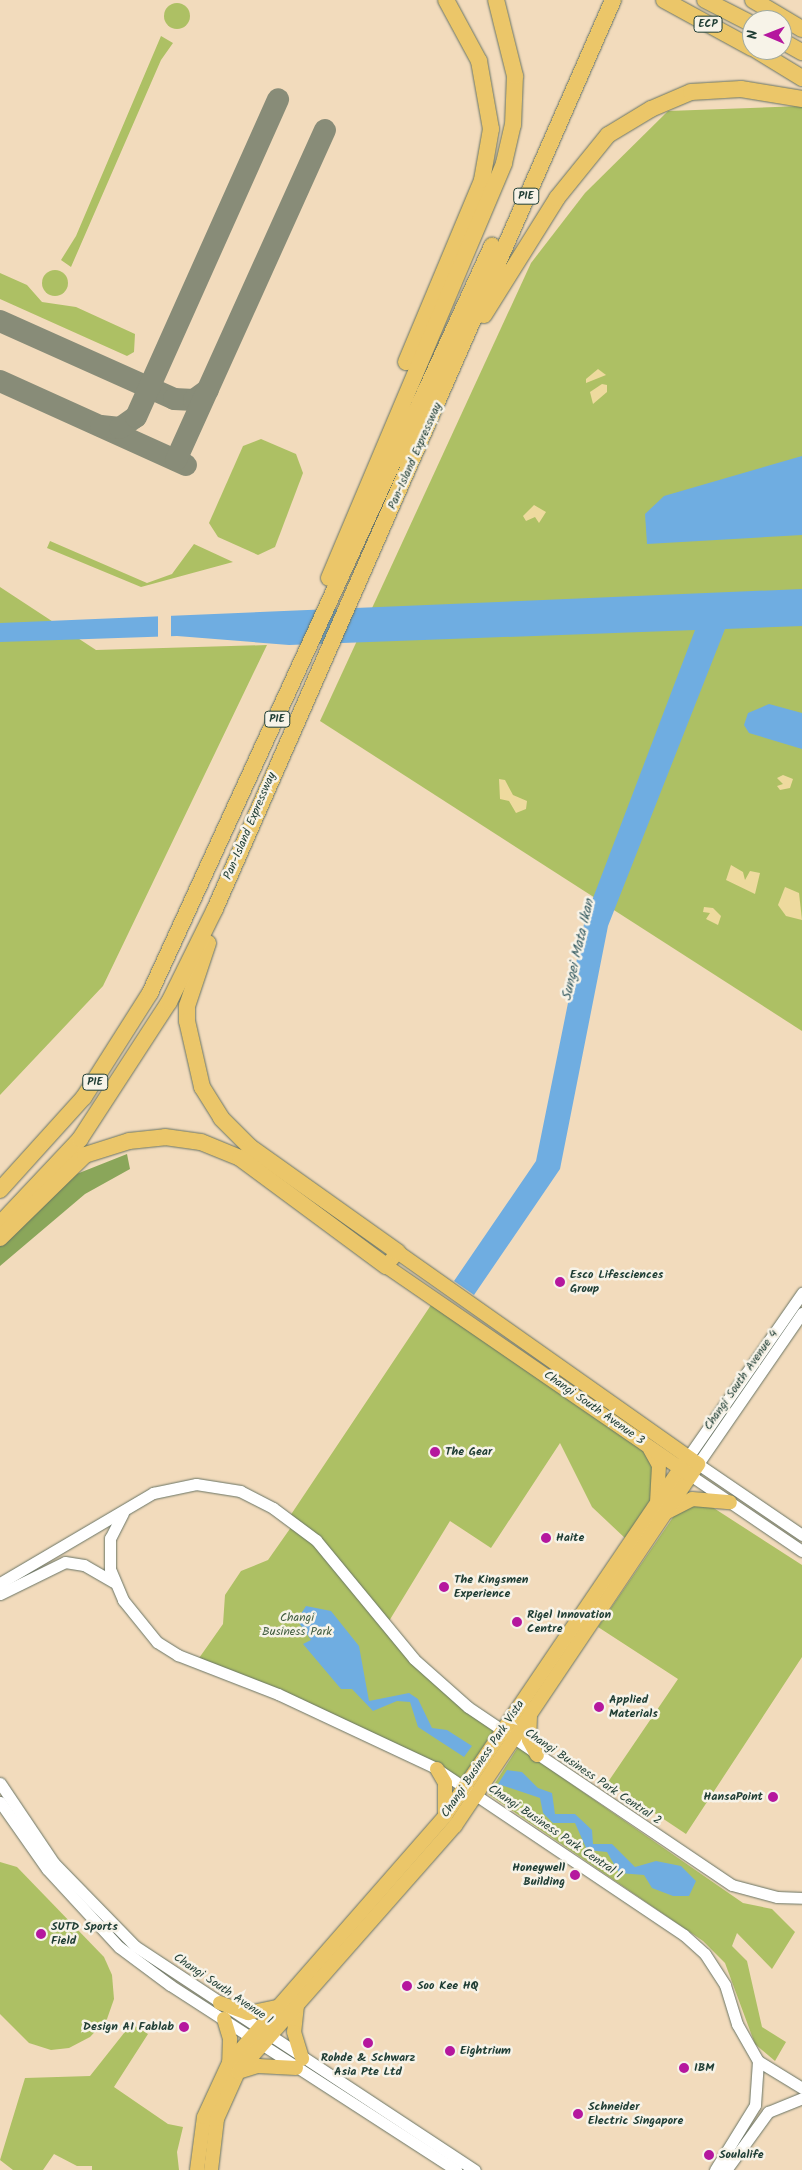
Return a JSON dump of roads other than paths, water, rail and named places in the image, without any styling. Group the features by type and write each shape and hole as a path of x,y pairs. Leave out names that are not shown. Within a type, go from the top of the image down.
{"highway":[{"path":"324,601 355,512 390,401 488,154 491,129 486,82 471,41 446,0"},
{"path":"355,512 506,154 514,125 516,76 496,0"},
{"name":"PIE","path":"0,1190 84,1097 130,1029 168,958 300,660 324,601 601,0"},
{"name":"PIE","path":"442,393 613,0"},
{"name":"ECP","path":"664,0 742,43"},
{"path":"753,0 802,29"},
{"name":"ECP","path":"708,1 742,19"},
{"path":"772,60 802,78"},
{"path":"442,393 495,296 557,198 608,135 651,109 691,92 741,89 802,99"},
{"name":"Pan-Island Expressway","path":"0,1224 80,1139 132,1064 216,909 323,660 442,393"},
{"path":"216,909 214,928 186,1006 189,1038 202,1087 221,1118 250,1147 398,1252"},
{"path":"0,1238 86,1155 129,1141 165,1137 201,1142 240,1158 386,1266"}],"main road":[{"path":"386,1266 398,1252"},
{"name":"Changi South Avenue 3","path":"398,1252 689,1466"},
{"name":"Changi South Avenue 3","path":"386,1266 646,1444 689,1466"},
{"path":"646,1444 659,1465 660,1508 692,1499 730,1502"},
{"name":"Changi Business Park Vista","path":"259,2036 277,2007 445,1816 465,1788 500,1730 689,1466"},
{"name":"Changi Business Park Vista","path":"259,2036 298,2004 477,1796 660,1508"},
{"path":"530,1714 529,1740 537,1755"},
{"path":"437,1769 445,1783 445,1816"},
{"path":"220,2003 248,2012 277,2007"},
{"path":"233,2067 299,2064 294,2032 298,2004"},
{"path":"210,2170 217,2119 233,2067 230,2039 224,2019"},
{"path":"197,2170 204,2117 233,2067 259,2036"}],"street":[{"name":"Changi South Avenue 4","path":"689,1466 802,1292"},
{"name":"Changi South Avenue 4","path":"689,1466 802,1313"},
{"name":"Changi South Avenue 3","path":"689,1466 730,1502 802,1551"},
{"name":"Changi South Avenue 3","path":"689,1466 802,1535"},
{"name":"Changi Business Park Central 2","path":"0,1583 153,1493 196,1484 240,1491 273,1508 316,1540 346,1573 414,1659 451,1694 513,1740 732,1885 777,1897 802,1898"},
{"name":"Changi Business Park Central 1","path":"125,1510 110,1538 114,1582 143,1628 178,1655 278,1694 437,1769 694,1942 725,1985 737,2024 758,2061 802,2088"},
{"path":"0,1594 38,1573 74,1562 114,1582"},
{"name":"Changi South Avenue 1","path":"0,1783 54,1863 87,1900 135,1946 220,2003 259,2036 299,2064 456,2170"},
{"name":"Changi South Avenue 1","path":"0,1802 47,1869 120,1947 224,2019 259,2036"},
{"path":"715,2170 755,2105 758,2061"},
{"name":"Changi South Avenue 1","path":"299,2064 475,2170"},
{"path":"726,2170 768,2112 802,2098"}],"water":[{"path":"802,456 802,535 647,544 645,514 664,496"},
{"path":"802,589 802,626 725,629 608,926 560,1169 474,1295 454,1281 536,1161 585,919 695,630 289,645 177,636 0,642 0,623"},
{"path":"769,704 802,713 802,749 749,733 744,725 748,713"},
{"path":"306,1606 331,1611 359,1646 369,1701 409,1693 418,1699 432,1728 447,1730 472,1746 464,1757 418,1727 410,1702 397,1701 373,1711 352,1689 341,1689 303,1644 311,1640 297,1620"},
{"path":"507,1770 522,1772 538,1788 552,1793 555,1814 575,1814 592,1830 593,1844 612,1844 635,1867 656,1861 681,1866 696,1881 689,1896 673,1896 652,1888 644,1875 619,1873 607,1852 587,1850 575,1823 553,1823 543,1813 540,1798 498,1784"}],"place":[{"name":"Esco Lifesciences Group","path":"560,1282"},
{"name":"The Gear","path":"435,1452"},
{"name":"Haite","path":"546,1538"},
{"name":"The Kingsmen Experience","path":"444,1587"},
{"name":"Rigel Innovation Centre","path":"517,1622"},
{"name":"Applied Materials","path":"599,1707"},
{"name":"HansaPoint","path":"773,1797"},
{"name":"Honeywell Building","path":"575,1875"},
{"name":"SUTD Sports Field","path":"41,1934"},
{"name":"Soo Kee HQ","path":"407,1986"},
{"name":"Design AI Fablab","path":"184,2027"},
{"name":"Rohde & Schwarz Asia Pte Ltd","path":"368,2043"},
{"name":"Eightrium","path":"450,2051"},
{"name":"IBM","path":"684,2068"},
{"name":"Schneider Electric Singapore","path":"578,2114"},
{"name":"Soulalife","path":"709,2155"}],"water label":[{"name":"Sungei Mata Ikan","path":"578,950"}],"park label":[{"name":"Changi Business Park","path":"297,1625"}]}
